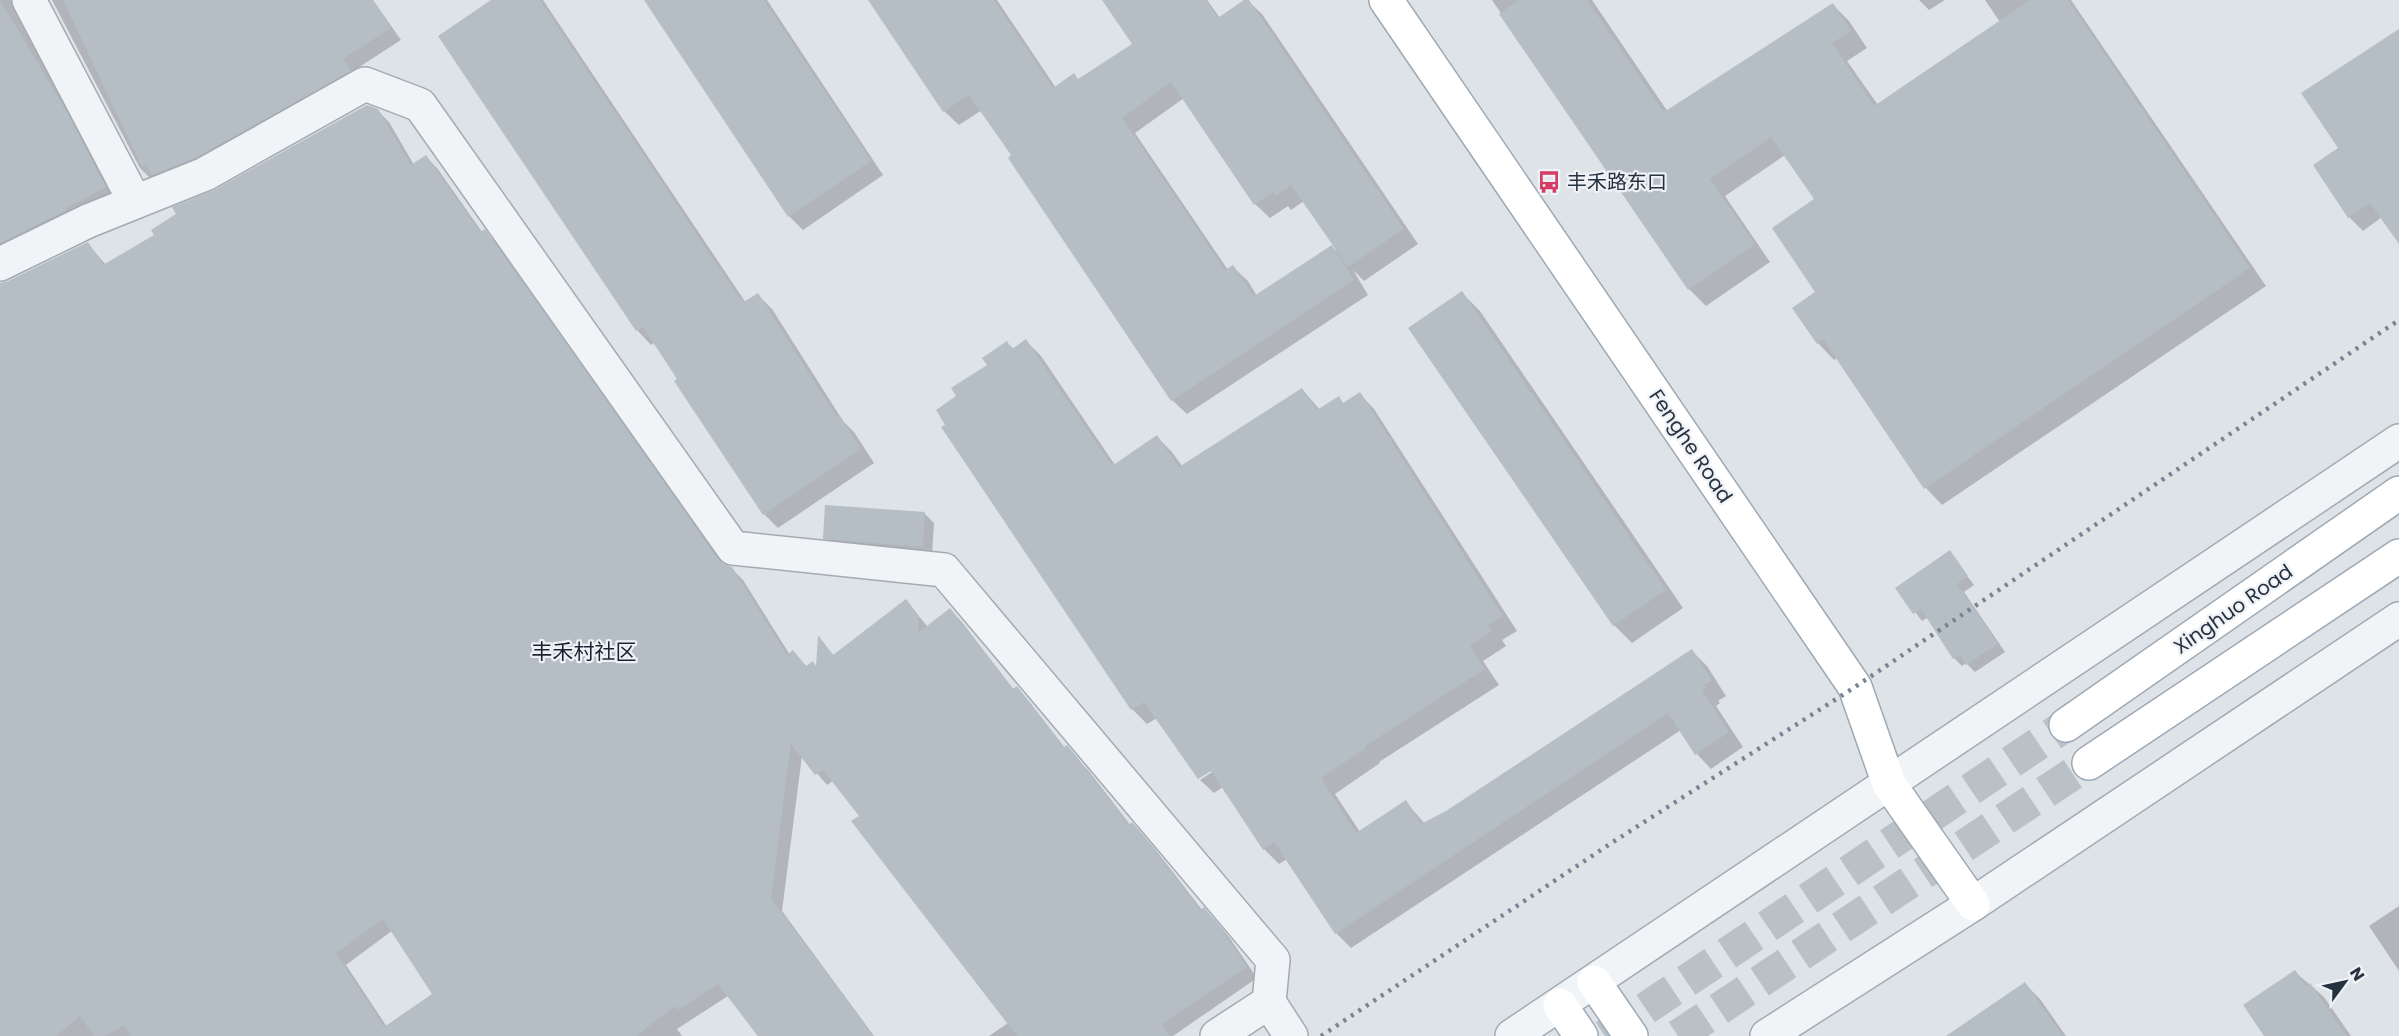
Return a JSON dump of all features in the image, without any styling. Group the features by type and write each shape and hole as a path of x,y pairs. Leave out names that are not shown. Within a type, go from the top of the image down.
{"main road":[{"name":"Fenghe Road","path":"1386,0 1855,687 1889,784 1973,904"},
{"name":"Xinghuo Road","path":"2066,725 2399,493"},
{"path":"2089,763 2399,556"},
{"path":"1594,982 1631,1036"},
{"path":"1560,1005 1581,1036"}],"street":[{"path":"29,0 135,202"},
{"path":"0,264 88,221 205,174 365,84 420,105 733,548 944,570 1273,960 1269,1002 1291,1036"},
{"path":"1512,1036 2399,441"},
{"path":"1767,1036 1973,904 2399,619"},
{"path":"1217,1036 1269,1002"}],"building":[{"path":"0,0 64,107 106,187 66,208 67,210 0,243"},
{"path":"63,0 373,0 391,28 343,59 351,71 197,157 152,175 146,165 142,167"},
{"path":"491,0 540,0 738,296 744,302 758,293 837,417 840,416 861,449 763,515 674,381 677,379 643,327 636,331 438,36"},
{"path":"644,0 764,0 871,161 788,217"},
{"path":"868,0 994,0 1053,88 1074,73 1078,79 1132,44 1102,0 1205,0 1218,18 1244,0 1249,0 1404,229 1348,267 1291,185 1276,196 1273,192 1254,205 1171,82 1122,118 1225,270 1233,265 1254,296 1332,245 1354,280 1171,401 1008,158 1011,155 969,95 943,112"},
{"path":"1519,0 1587,0 1664,112 1833,3 1851,31 1832,43 1874,106 2030,0 2068,0 2250,268 1924,489 1823,339 1817,344 1792,308 1815,292 1772,228 1814,199 1771,137 1710,179 1755,244 1688,290 1499,14"},
{"path":"2399,29 2399,244 2370,203 2348,218 2313,165 2338,148 2301,93"},
{"path":"367,105 378,109 411,165 426,155 480,232 485,229 718,559 732,567 787,655 793,650 806,666 813,661 816,667 818,635 833,655 906,599 919,616 918,633 950,608 1013,689 1017,686 1064,747 1067,745 1077,757 1129,825 1132,822 1144,836 1200,910 1204,907 1247,967 1162,1024 1170,1036 1017,1036 851,821 859,816 823,770 815,775 791,744 771,898 873,1036 758,1036 718,984 678,1010 675,1006 636,1036 131,1036 124,1025 106,1036 94,1036 80,1016 56,1036 0,1036 0,283 88,242 103,265 154,235 151,230 176,214 172,207 214,190","holes":["383,919 432,994 384,1027 336,953"]},
{"path":"1462,291 1666,590 1613,626 1408,328"},
{"path":"1026,339 1112,466 1157,435 1179,467 1302,388 1317,410 1339,396 1343,403 1360,392 1503,616 1488,625 1492,631 1470,646 1485,669 1365,746 1366,748 1321,778 1356,833 1406,800 1421,824 1446,811 1692,649 1712,680 1704,685 1706,688 1702,690 1729,732 1695,755 1668,713 1335,934 1274,842 1263,850 1211,771 1198,779 1144,702 1131,710 941,427 945,425 936,410 956,396 951,388 987,365 982,358 1007,341 1012,349"},
{"path":"825,505 925,512 923,547 823,539"},
{"path":"1950,550 1968,576 1957,584 1998,644 1966,665 1960,655 1953,659 1921,609 1913,614 1895,588"},
{"path":"2295,970 2306,986 2310,983 2347,1036 2264,1036 2243,1005"},
{"path":"2025,982 2063,1036 1946,1036"}],"tunnel":[{"path":"1605,1036 2066,725"},
{"path":"1678,1036 2089,763"}],"railway":[{"path":"1321,1036 1613,842 1855,687 2399,320"}],"place":[{"name":"丰禾路东口","path":"1549,182"}],"district":[{"name":"丰禾村社区","path":"584,651"}]}
